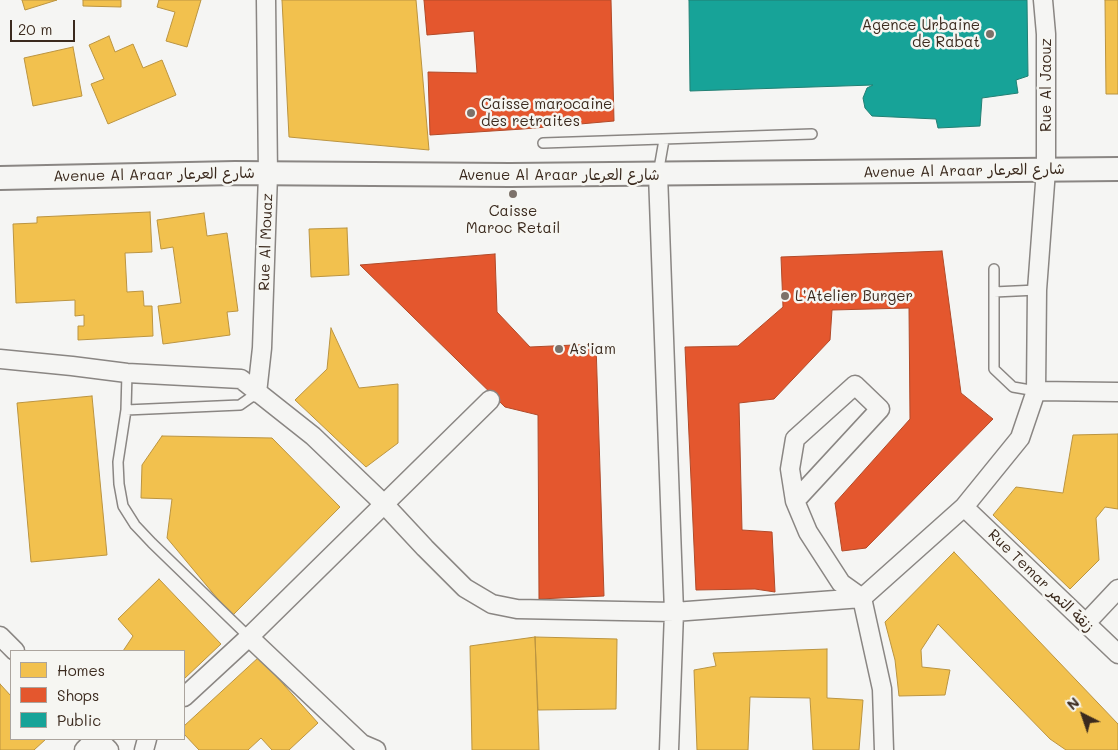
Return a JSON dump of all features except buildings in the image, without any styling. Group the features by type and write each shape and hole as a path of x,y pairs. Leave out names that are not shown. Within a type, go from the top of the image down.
{"street":[{"name":"Rue Al Mouaz","path":"257,393 262,348 268,174 266,0"},
{"name":"Rue Al Jaouz","path":"862,598 964,507 1020,438 1036,391 1037,290 1046,170 1046,34 1043,0"},
{"name":"Avenue Al Araar شارع العرعار","path":"0,178 268,174 510,176 1118,169"},
{"path":"658,174 674,612 669,750"},
{"path":"0,359 127,373 241,379 313,436 384,504 465,588 492,604 517,609 674,612 862,598"},
{"path":"795,501 880,409 855,385 794,439 790,470 795,501 808,532 840,583 862,598 882,689 884,750"},
{"path":"1036,391 1118,392"},
{"path":"185,696 249,637 490,400"},
{"name":"Rue Temar زنقة التمر","path":"964,507 1118,654"},
{"path":"1086,623 1118,589"},
{"path":"0,636 14,650"},
{"path":"249,637 362,744 376,750"},
{"path":"84,750 96,740"},
{"path":"98,740 109,750"}],"lane":[{"path":"543,143 812,134"},
{"path":"658,174 664,140"},
{"path":"994,269 994,369 1013,387 1036,391"},
{"path":"994,292 1037,290"},
{"path":"127,373 126,410 118,462 123,506 135,525 152,543 249,637"},
{"path":"126,410 240,405 257,393"}],"place":[{"name":"Agence Urbaine de Rabat","path":"990,34"},
{"name":"Caisse marocaine des retraites","path":"471,113"},
{"name":"Caisse Maroc Retail","path":"513,194"},
{"name":"L'Atelier Burger","path":"785,296"},
{"name":"As'iam","path":"559,349"}]}
